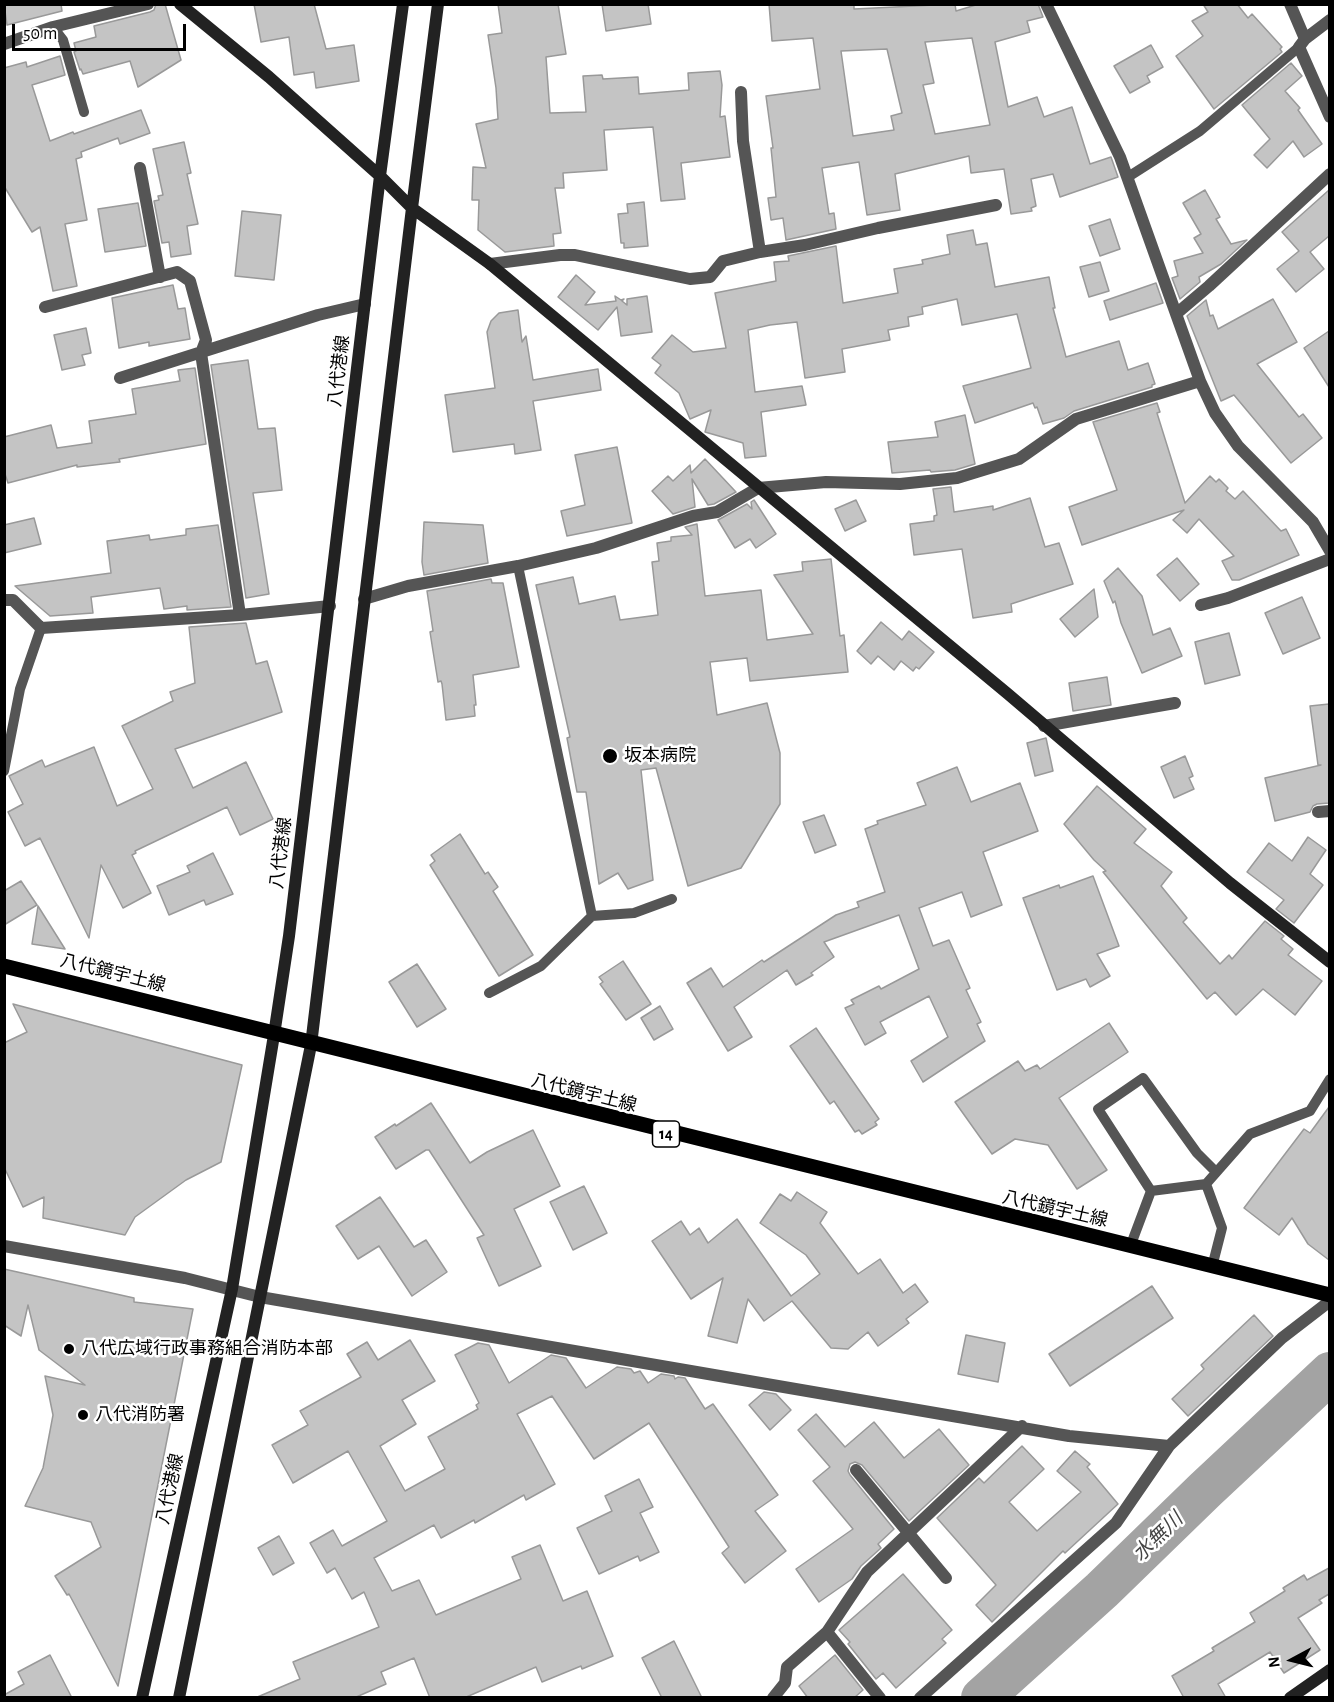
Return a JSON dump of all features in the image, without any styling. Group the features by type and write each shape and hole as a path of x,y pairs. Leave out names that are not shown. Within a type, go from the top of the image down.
{"main road":[{"path":"180,4 269,78 380,176 412,208 490,264 1008,694 1230,883 1329,962"},
{"name":"八代港線","path":"142,1698 232,1289 274,1035 289,936 380,176 403,4"},
{"path":"180,1698 311,1045 438,4"},
{"name":"八代鏡宇土線","path":"4,966 861,1183 1329,1295"},
{"path":"1290,1698 1329,1670"}],"street":[{"path":"4,44 53,27 148,4"},
{"path":"1046,4 1120,157 1200,381 1215,413 1238,446 1313,522 1329,551"},
{"path":"1290,4 1329,117"},
{"path":"1302,43 1329,20"},
{"path":"741,92 743,141 760,252"},
{"path":"140,168 160,277"},
{"path":"1176,314 1329,174"},
{"path":"490,264 575,255 690,279 710,277 723,261 996,205"},
{"path":"45,307 177,272 190,282 206,340 201,352 240,615"},
{"path":"120,378 318,315 365,304"},
{"path":"364,599 408,586 518,566 596,548 693,516 717,512 758,488 826,482 900,484 957,478 1019,459 1076,419 1200,381"},
{"path":"1201,605 1228,598 1329,559"},
{"path":"4,600 13,600 41,628 240,615 330,606"},
{"path":"1044,726 1175,703"},
{"path":"4,1246 185,1278 260,1297 1022,1426 1069,1436 1168,1446"},
{"path":"920,1698 1116,1522 1168,1446 1282,1338 1329,1301"},
{"path":"772,1698 785,1683 787,1668 827,1632 867,1572 910,1534 1022,1426"},
{"path":"856,1470 946,1578"},
{"path":"827,1632 880,1698"}],"lane":[{"path":"53,27 63,40 84,112"},
{"path":"1128,177 1200,131 1302,43"},
{"path":"518,566 592,916"},
{"path":"4,771 21,689 41,628"},
{"path":"489,993 542,966 592,916 634,913 672,899"},
{"path":"1151,1191 1098,1109 1143,1078 1197,1153 1216,1172"},
{"path":"1151,1191 1206,1184 1251,1134 1310,1111 1329,1079"},
{"path":"1206,1184 1222,1228 1212,1267"},
{"path":"1130,1247 1151,1191"}],"building":[{"path":"4,4 61,4 62,11 7,25"},
{"path":"156,4 165,4 181,60 138,87 130,61 83,74 74,52 76,51 74,43 96,37 94,26 150,12 154,10"},
{"path":"254,4 314,4 326,49 354,45 359,81 316,88 314,72 294,75 289,37 261,42"},
{"path":"498,4 558,4 566,54 546,57 550,113 586,112 583,76 602,75 603,79 638,77 639,94 689,90 688,73 720,71 722,85 720,117 725,116 730,157 681,163 685,199 661,201 653,127 604,130 607,170 563,173 564,188 555,188 561,233 553,234 554,246 505,252 478,230 479,200 472,200 473,167 486,168 476,124 498,119 488,35 502,33"},
{"path":"602,4 648,4 651,24 606,31"},
{"path":"769,4 854,4 854,9 955,4 956,11 979,4 1038,4 1043,17 1027,21 1030,32 995,42 1008,107 1037,97 1044,117 1072,107 1090,164 1111,157 1118,177 1060,197 1053,174 1031,179 1036,206 1031,208 1032,211 1011,214 1004,169 971,173 969,156 895,174 900,210 867,215 859,162 822,168 829,214 834,213 836,229 786,240 783,218 771,220 768,198 776,197 771,148 773,148 766,96 820,89 813,38 772,41","holes":["972,38 990,125 935,134 923,85 934,83 925,42","887,49 902,113 891,116 894,130 853,136 841,51"]},
{"path":"1203,4 1237,4 1248,18 1252,14 1282,47 1280,49 1282,52 1214,109 1176,56 1203,36 1192,21 1208,12"},
{"path":"1151,45 1163,67 1147,76 1150,82 1130,93 1114,66"},
{"path":"60,56 65,75 32,85 50,141 141,110 150,133 120,144 118,138 81,152 82,157 76,159 87,220 65,224 77,286 53,291 40,227 32,232 4,186 4,68 26,62 27,67"},
{"path":"1291,63 1302,76 1285,91 1300,108 1298,110 1322,144 1304,157 1293,141 1267,168 1254,155 1270,139 1242,105"},
{"path":"184,142 191,173 187,174 198,224 187,226 191,254 171,257 169,242 162,243 154,201 159,200 158,196 163,195 153,149"},
{"path":"1205,190 1220,217 1216,219 1231,244 1247,240 1221,264 1199,277 1200,282 1180,299 1172,278 1178,276 1174,261 1203,253 1194,238 1201,234 1183,203"},
{"path":"1329,190 1329,236 1310,252 1324,269 1296,292 1277,269 1299,251 1282,232"},
{"path":"644,202 648,246 624,248 624,243 621,243 618,214 628,213 627,204"},
{"path":"138,203 146,246 105,252 98,209"},
{"path":"242,211 281,215 274,280 235,276"},
{"path":"1110,219 1120,249 1100,256 1089,226"},
{"path":"973,230 976,245 987,243 995,287 1049,277 1055,308 1053,308 1066,357 1119,341 1128,370 1148,363 1155,384 1152,387 1074,411 1064,418 1043,424 1037,407 1035,408 1033,403 975,423 963,386 1031,368 1017,314 962,325 957,299 922,307 923,314 908,317 909,326 888,330 890,340 842,349 845,372 805,378 797,322 770,325 748,330 755,392 802,386 806,405 761,412 766,456 745,458 743,443 705,432 711,410 690,419 679,393 655,373 661,365 652,358 672,335 693,352 726,348 715,293 776,281 774,262 789,261 788,256 836,246 843,303 898,293 894,269 923,264 922,260 950,254 947,235"},
{"path":"1100,262 1109,291 1089,297 1080,267"},
{"path":"576,275 595,292 585,305 616,301 615,296 621,300 624,299 622,301 627,305 627,299 647,296 652,332 621,336 617,307 598,330 558,297"},
{"path":"1156,283 1163,303 1110,320 1104,301"},
{"path":"173,285 178,309 185,308 190,339 149,346 149,342 119,348 112,298"},
{"path":"1273,299 1297,342 1257,364 1299,417 1303,414 1322,438 1291,463 1234,395 1221,401 1187,316 1206,300 1210,316 1213,315 1218,329"},
{"path":"518,310 522,342 526,336 533,380 598,369 601,390 533,401 541,450 515,454 514,444 453,452 445,395 495,388 487,332 491,321 499,313"},
{"path":"86,328 91,353 82,355 85,365 62,370 54,335"},
{"path":"1329,331 1329,387 1304,348"},
{"path":"248,360 258,429 275,428 282,490 253,493 269,594 246,598 211,365"},
{"path":"195,368 206,444 119,459 120,462 77,467 77,465 8,483 4,471 4,437 51,425 57,448 92,443 89,421 136,414 132,389 180,381 178,370"},
{"path":"1157,403 1160,412 1157,413 1185,503 1210,476 1216,482 1219,479 1228,488 1226,491 1235,499 1243,491 1281,531 1286,529 1299,555 1239,580 1232,580 1222,561 1234,556 1199,519 1187,533 1173,520 1184,510 1082,545 1069,507 1117,490 1093,422"},
{"path":"965,415 975,464 955,470 892,473 888,442 938,437 935,422"},
{"path":"617,447 632,523 567,536 561,511 585,505 575,455"},
{"path":"705,459 736,492 708,505 692,479 695,507 673,514 652,491 668,476 673,481 690,465 691,473"},
{"path":"951,487 954,512 993,506 993,510 1030,498 1045,547 1059,543 1073,584 1011,604 1012,612 973,618 962,549 914,555 910,524 934,521 934,516 937,515 933,489"},
{"path":"754,500 776,534 756,548 750,539 735,548 718,520 747,504 752,509 751,502"},
{"path":"856,500 866,521 845,531 835,509"},
{"path":"34,518 41,544 4,553 4,525"},
{"path":"424,522 483,525 488,563 424,575 422,562"},
{"path":"697,524 705,596 761,590 767,640 813,634 774,575 803,571 802,562 831,559 840,636 844,635 848,672 750,681 747,658 710,662 717,715 767,703 780,753 780,804 741,868 688,886 656,768 641,770 653,880 628,889 618,873 599,884 586,792 577,792 567,738 570,737 536,585 573,577 579,604 615,596 620,620 658,615 652,562 659,561 657,543 671,541 671,537 692,535 685,527"},
{"path":"218,525 231,607 187,610 187,606 164,609 160,588 91,597 93,613 50,616 15,586 111,573 107,541 149,535 150,540 186,535 186,529"},
{"path":"1177,558 1199,584 1180,601 1157,575"},
{"path":"1118,568 1142,596 1153,635 1170,628 1182,656 1142,673 1121,623 1115,601 1113,603 1104,581"},
{"path":"491,579 492,583 503,583 519,667 473,675 475,716 446,720 442,684 441,681 438,682 430,632 433,631 427,591"},
{"path":"1094,589 1098,617 1075,637 1060,619"},
{"path":"1302,597 1320,638 1283,654 1265,613"},
{"path":"881,622 902,640 909,631 934,652 919,669 916,667 913,671 901,661 894,670 878,656 871,664 857,651"},
{"path":"246,623 256,664 267,661 282,712 175,749 193,788 246,762 273,819 240,835 227,807 135,851 136,853 132,855 151,893 123,908 101,865 89,938 40,838 25,846 8,812 23,804 9,776 42,760 45,767 94,747 117,806 153,789 122,726 173,701 170,692 195,683 189,627"},
{"path":"1229,633 1240,675 1205,684 1195,642"},
{"path":"1107,677 1111,705 1073,711 1069,683"},
{"path":"1329,704 1329,803 1317,804 1310,812 1275,821 1265,778 1321,765 1318,765 1310,706"},
{"path":"1046,738 1053,771 1035,776 1027,743"},
{"path":"1185,756 1193,776 1189,778 1194,789 1174,798 1161,767"},
{"path":"957,767 971,802 1020,783 1038,831 983,852 1002,905 971,917 962,892 919,908 933,946 949,940 970,988 966,990 981,1022 977,1024 985,1041 923,1082 911,1061 948,1037 929,996 880,1022 886,1033 865,1045 845,1008 854,1004 851,1000 879,986 881,989 919,969 899,915 824,942 834,957 811,973 813,975 796,985 787,970 734,1007 752,1037 728,1051 687,983 711,968 723,987 762,960 764,962 836,915 859,907 857,902 885,892 865,829 878,824 877,821 926,805 917,783"},
{"path":"1097,786 1146,829 1134,843 1172,872 1161,886 1187,918 1183,922 1220,964 1229,955 1232,959 1265,921 1284,936 1281,939 1293,949 1288,955 1322,981 1295,1015 1263,989 1236,1015 1215,992 1207,999 1103,872 1106,871 1064,824"},
{"path":"824,815 836,845 815,853 803,822"},
{"path":"460,834 485,874 488,872 498,887 493,891 533,955 499,976 430,865 435,861 431,855"},
{"path":"1308,837 1326,850 1310,874 1323,885 1294,923 1276,909 1284,900 1247,872 1269,843 1292,861"},
{"path":"213,853 233,894 206,905 204,900 169,915 157,886 190,872 187,866"},
{"path":"1093,876 1119,946 1097,954 1110,976 1090,987 1086,979 1057,990 1023,898"},
{"path":"21,881 37,905 4,925 4,891"},
{"path":"38,906 65,949 32,944"},
{"path":"623,961 651,1004 626,1020 600,984 603,982 599,977"},
{"path":"417,964 446,1009 417,1027 389,982"},
{"path":"13,1004 242,1065 221,1162 186,1180 135,1217 125,1235 43,1218 44,1197 23,1207 4,1167 4,1043 27,1032"},
{"path":"660,1006 673,1029 654,1040 641,1018"},
{"path":"1109,1023 1128,1052 1059,1098 1107,1170 1077,1189 1048,1145 1015,1139 992,1154 955,1102 1018,1061 1025,1071 1037,1065 1040,1069"},
{"path":"816,1028 879,1119 875,1122 877,1125 862,1134 859,1130 855,1132 834,1101 830,1104 790,1046"},
{"path":"431,1103 470,1163 487,1152 533,1130 560,1186 514,1209 541,1266 499,1286 477,1238 484,1235 429,1150 396,1169 375,1137"},
{"path":"1329,1107 1329,1260 1308,1244 1292,1218 1279,1235 1244,1208 1304,1129 1310,1133"},
{"path":"584,1186 607,1233 573,1250 550,1202"},
{"path":"797,1192 827,1212 820,1223 858,1274 880,1259 903,1293 915,1284 928,1302 906,1319 909,1323 878,1346 868,1332 848,1349 831,1348 792,1301 764,1321 748,1299 737,1343 708,1336 723,1278 691,1299 652,1241 681,1221 690,1235 699,1228 708,1243 737,1219 791,1296 820,1274 806,1255 760,1223 780,1194 791,1201"},
{"path":"380,1197 414,1247 426,1240 447,1272 412,1296 379,1246 358,1259 336,1226"},
{"path":"4,1269 134,1298 134,1302 193,1309 118,1686 69,1594 67,1595 55,1576 101,1547 91,1522 25,1506 43,1468 53,1415 45,1376 85,1385 39,1350 28,1305 21,1336 4,1325"},
{"path":"1152,1286 1173,1318 1070,1386 1049,1354"},
{"path":"1254,1315 1273,1336 1188,1416 1172,1399 1204,1369 1201,1365"},
{"path":"966,1335 1005,1343 998,1382 958,1374"},
{"path":"410,1340 435,1381 402,1400 416,1424 380,1446 405,1491 445,1469 428,1437 478,1409 476,1405 479,1403 455,1355 478,1343 489,1345 509,1383 551,1355 566,1358 586,1388 617,1367 631,1369 634,1373 640,1371 648,1383 661,1374 674,1376 675,1379 685,1378 705,1409 713,1404 778,1495 755,1511 786,1551 745,1583 722,1553 729,1547 649,1423 594,1459 552,1396 517,1414 555,1484 526,1500 524,1495 475,1523 474,1520 441,1538 434,1525 374,1558 392,1591 419,1580 436,1615 521,1579 512,1557 540,1545 563,1601 587,1591 613,1656 542,1682 536,1667 464,1698 430,1698 414,1658 381,1672 386,1684 354,1698 255,1698 300,1679 293,1662 379,1627 364,1592 352,1599 335,1568 327,1573 310,1543 333,1530 342,1546 387,1521 348,1451 293,1483 272,1445 308,1425 300,1411 361,1377 347,1354 367,1342 378,1360"},
{"path":"764,1392 776,1394 791,1410 770,1430 749,1405"},
{"path":"816,1414 845,1447 874,1422 904,1458 939,1429 969,1465 909,1521 862,1465 855,1462 850,1464 848,1471 850,1475 894,1529 878,1544 881,1548 861,1566 852,1579 819,1602 796,1569 853,1529 813,1481 830,1467 798,1430"},
{"path":"1022,1446 1044,1469 1009,1502 1037,1531 1081,1492 1057,1471 1075,1451 1090,1464 1087,1467 1118,1504 1065,1553 1063,1551 992,1622 976,1605 996,1585 937,1518 979,1478 984,1483"},
{"path":"639,1479 653,1507 640,1513 659,1552 640,1561 638,1556 599,1574 577,1528 612,1511 605,1496"},
{"path":"279,1536 294,1563 273,1575 258,1548"},
{"path":"1329,1568 1329,1594 1319,1600 1322,1603 1298,1618 1320,1650 1284,1673 1270,1652 1218,1684 1226,1698 1184,1698 1172,1676 1214,1651 1212,1648 1255,1622 1250,1613 1285,1591 1283,1588 1304,1575 1307,1580"},
{"path":"903,1574 952,1630 942,1639 946,1643 896,1688 883,1673 876,1679 839,1630"},
{"path":"674,1641 702,1698 662,1698 642,1658"},
{"path":"50,1655 72,1698 4,1698 4,1695 24,1684 18,1672"},
{"path":"835,1655 863,1690 854,1698 808,1698 799,1686"}],"waterway":[{"name":"水無川","path":"982,1698 1102,1590 1330,1373"}],"place":[{"name":"坂本病院","path":"610,756"},
{"name":"八代広域行政事務組合消防本部","path":"69,1349"},
{"name":"八代消防署","path":"83,1415"}]}
